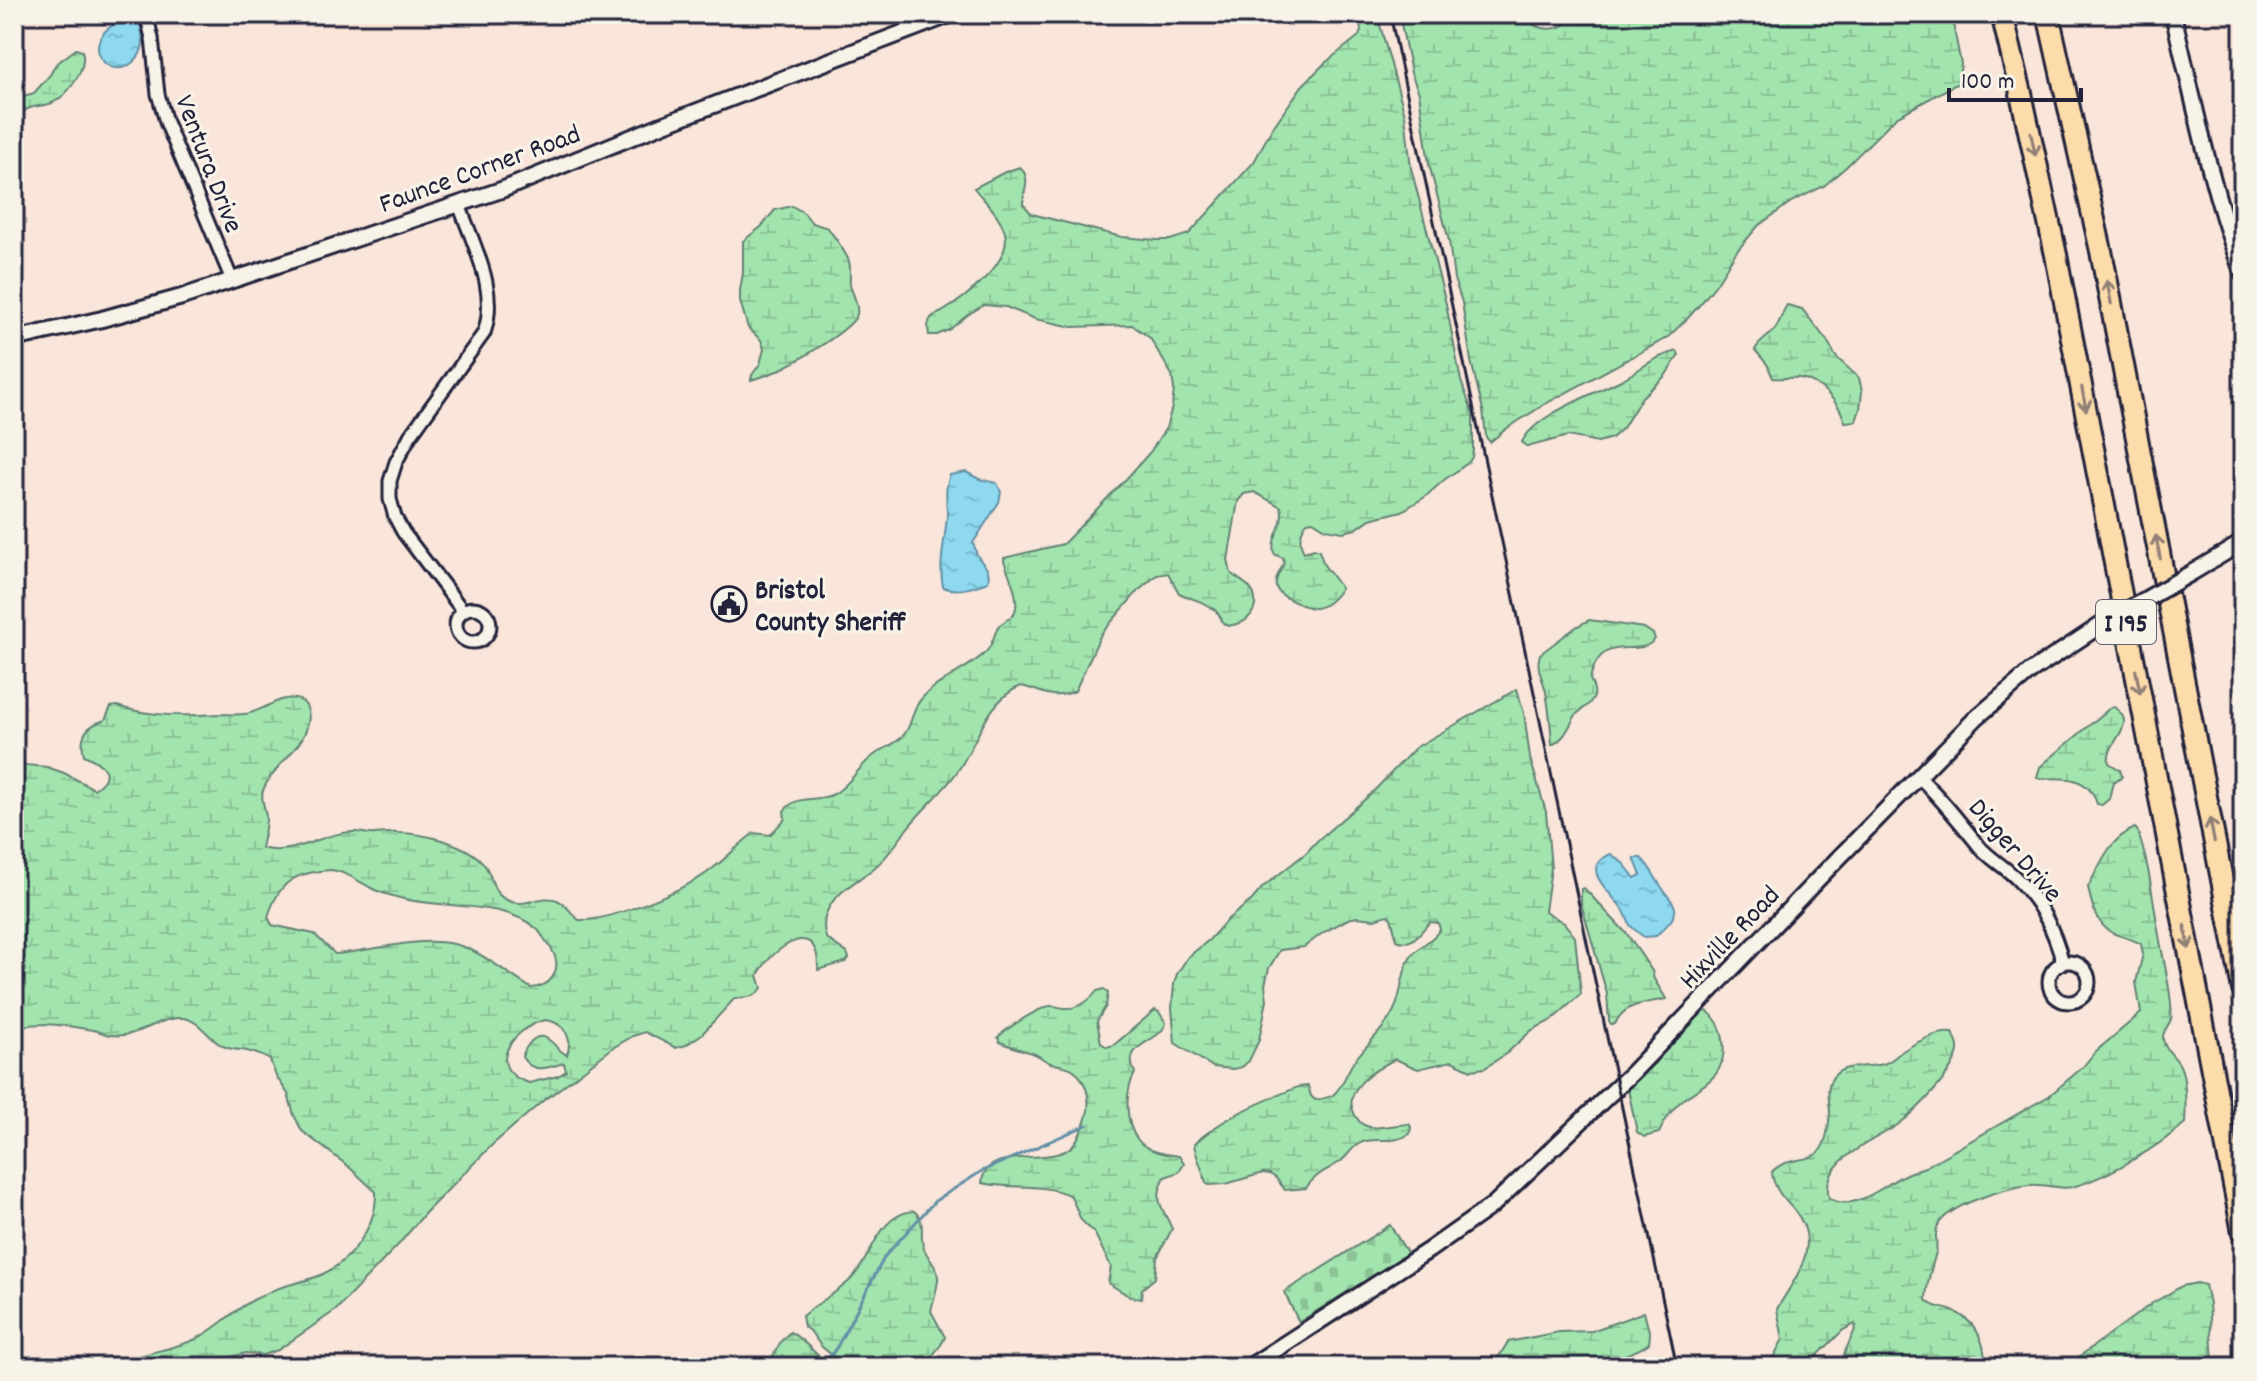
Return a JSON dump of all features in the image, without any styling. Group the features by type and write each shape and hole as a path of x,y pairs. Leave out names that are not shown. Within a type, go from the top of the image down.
{"highway":[{"name":"I 195","path":"1999,14 2032,143 2064,294 2243,1232"},
{"name":"I 195","path":"2048,14 2101,251 2243,989"}],"street":[{"name":"Ventura Drive","path":"146,14 158,94 166,122 232,280"},
{"path":"2173,14 2219,200 2243,274"},
{"name":"Faunce Corner Road","path":"14,339 149,307 504,189 947,15"},
{"path":"459,204 488,288 488,321 484,333 410,436 396,462 390,490 395,517 403,532 463,611"},
{"name":"Hixville Road","path":"1249,1367 1436,1246 1504,1195 1640,1065 1918,776 2007,690 2101,625 2243,542"},
{"name":"Digger Drive","path":"1918,776 1963,823 1980,848 2016,878 2040,906 2056,934 2063,963"}],"green space":[{"path":"1359,14 1369,14 1380,25 1405,115 1411,168 1446,304 1461,381 1473,414 1473,450 1469,462 1402,511 1370,519 1356,529 1343,532 1326,529 1313,521 1307,522 1301,537 1304,552 1319,551 1324,565 1341,588 1330,601 1315,608 1287,598 1276,587 1284,563 1283,558 1274,554 1273,548 1281,507 1254,492 1244,494 1238,501 1228,560 1231,573 1253,593 1255,606 1251,615 1243,622 1229,626 1210,607 1179,593 1168,573 1157,575 1138,591 1101,634 1075,691 1053,695 1021,686 1009,692 991,711 966,758 947,785 912,822 885,858 843,891 829,907 824,926 826,938 847,953 849,958 846,962 818,970 817,954 812,944 804,940 794,941 765,964 758,975 762,988 759,992 750,997 735,998 702,1034 686,1045 676,1048 645,1032 611,1049 545,1099 492,1145 336,1310 278,1350 263,1355 246,1353 231,1357 218,1367 108,1367 196,1339 257,1298 332,1269 352,1252 367,1230 376,1192 302,1131 288,1094 270,1060 221,1045 188,1019 174,1018 121,1035 54,1025 14,1029 14,764 47,767 94,789 106,774 101,765 84,755 83,737 89,728 105,720 111,707 168,715 238,714 251,713 289,698 296,699 307,708 308,723 295,749 264,788 262,796 266,822 261,848 285,850 332,835 356,832 408,833 431,837 475,856 487,868 495,889 503,898 515,903 557,900 579,920 628,910 701,877 754,833 770,835 785,819 784,811 789,805 834,794 868,760 900,739 921,700 933,688 986,652 1000,625 1014,614 1016,596 1004,558 1063,544 1151,451 1166,428 1172,407 1172,375 1150,338 1132,325 1073,327 1035,319 1006,307 984,305 949,330 929,335 931,318 985,278 1002,256 1005,233 1000,220 974,188 1020,167 1026,176 1023,204 1032,214 1122,237 1170,240 1189,234 1254,162 1271,130 1302,86 1361,31","holes":["332,870 400,898 490,909 523,920 537,929 552,950 556,965 553,976 546,984 531,988 467,948 436,942 335,954 314,934 272,925 268,917 283,887 298,876","545,1020 562,1027 569,1042 567,1055 549,1040 538,1037 525,1049 522,1057 536,1068 564,1063 566,1071 529,1083 515,1077 507,1068 507,1049 522,1031"]},
{"path":"1399,14 1527,14 1534,25 1551,29 1567,23 1574,14 1951,14 1961,64 1958,83 1896,117 1824,186 1791,202 1758,226 1702,302 1667,338 1545,404 1490,442 1486,437 1449,241 1429,164 1419,93 1411,73"},
{"path":"76,49 82,51 83,58 75,81 58,99 22,113 19,120 21,143 14,144 14,99 34,93 56,64"},
{"path":"792,206 804,213 812,223 828,228 844,251 849,262 857,314 846,328 811,352 777,371 751,380 764,349 761,340 748,328 740,301 743,241 761,227 775,210"},
{"path":"1787,305 1802,309 1836,357 1859,378 1862,391 1856,421 1845,422 1834,401 1815,383 1800,378 1773,378 1767,364 1755,350 1776,328"},
{"path":"1677,351 1679,355 1665,376 1642,397 1623,428 1612,438 1598,442 1568,436 1531,446 1522,442 1529,432 1552,414 1627,377 1653,360"},
{"path":"1589,620 1644,628 1655,639 1648,645 1603,654 1590,679 1593,700 1576,715 1564,736 1552,745 1546,692 1539,668 1540,654"},
{"path":"1517,689 1524,713 1530,758 1546,812 1551,868 1545,911 1564,923 1575,937 1581,994 1552,1020 1532,1030 1485,1068 1471,1070 1452,1061 1418,1069 1395,1059 1379,1068 1356,1089 1352,1097 1355,1115 1369,1127 1409,1124 1410,1134 1393,1140 1362,1142 1341,1161 1318,1175 1306,1188 1285,1190 1276,1178 1263,1173 1226,1184 1209,1185 1194,1144 1230,1118 1298,1087 1308,1086 1315,1100 1333,1095 1358,1056 1391,1016 1412,955 1440,929 1438,923 1430,922 1412,940 1403,942 1397,940 1388,915 1374,919 1357,917 1324,932 1304,947 1280,950 1269,968 1265,985 1267,1000 1259,1040 1249,1061 1233,1069 1213,1067 1175,1043 1172,1008 1177,974 1188,957 1228,919 1371,794 1415,748"},
{"path":"2114,707 2124,721 2109,755 2109,763 2120,770 2122,776 2113,782 2109,799 2102,805 2097,804 2082,783 2037,777 2040,767"},
{"path":"2135,828 2149,873 2170,993 2171,1019 2163,1041 2183,1073 2185,1123 2132,1161 2086,1183 2067,1188 2035,1185 2006,1190 1963,1205 1942,1220 1936,1231 1936,1249 1926,1300 1959,1314 1972,1325 1981,1339 1985,1367 1841,1367 1855,1324 1843,1330 1806,1367 1773,1367 1773,1358 1783,1339 1777,1309 1804,1261 1807,1235 1803,1223 1777,1188 1772,1172 1784,1164 1811,1157 1821,1149 1829,1122 1830,1082 1847,1068 1886,1063 1929,1037 1952,1033 1958,1046 1950,1070 1923,1102 1896,1126 1850,1154 1832,1173 1828,1185 1829,1198 1839,1202 1869,1196 2049,1096 2141,1013 2136,982 2143,954 2141,944 2115,934 2102,924 2088,887 2112,845"},
{"path":"1584,888 1627,934 1652,971 1666,999 1630,1008 1615,1024 1609,1021 1607,994 1581,903 1581,889"},
{"path":"1104,989 1108,993 1106,1006 1097,1021 1101,1043 1107,1047 1114,1045 1155,1010 1166,1023 1133,1055 1135,1073 1128,1097 1128,1116 1133,1133 1142,1144 1157,1152 1179,1156 1184,1164 1179,1172 1165,1177 1161,1185 1160,1204 1172,1229 1157,1258 1155,1278 1142,1289 1141,1299 1129,1296 1108,1283 1111,1267 1095,1234 1081,1220 1071,1196 1049,1189 982,1183 986,1171 995,1163 1064,1152 1078,1138 1088,1111 1086,1089 1075,1071 1000,1042 998,1037 1046,1007 1079,1006"},
{"path":"1707,1011 1713,1016 1723,1038 1719,1069 1708,1082 1677,1105 1659,1133 1644,1137 1637,1132 1629,1085 1655,1063 1693,1019"},
{"path":"914,1211 922,1223 923,1246 938,1275 931,1311 945,1337 928,1367 846,1367 804,1327 802,1316 855,1274 891,1221 901,1214"},
{"path":"1390,1225 1408,1254 1299,1322 1284,1292"},
{"path":"2205,1285 2213,1361 2220,1367 2065,1367 2151,1304 2182,1286"},
{"path":"1644,1312 1649,1343 1602,1367 1502,1367 1498,1358 1508,1342 1559,1332 1592,1331"},
{"path":"790,1332 830,1367 767,1367 781,1341"}],"water":[{"path":"130,18 139,22 142,50 126,66 116,68 100,57 98,47 101,36 112,26"},
{"path":"966,472 997,483 1001,492 999,502 973,543 987,570 988,582 954,589 943,587 942,578 946,490 950,475"},
{"path":"1611,854 1635,878 1641,875 1634,858 1641,858 1672,902 1675,913 1656,936 1644,937 1633,928 1599,880 1597,866 1601,859"}],"waterway":[{"path":"822,1367 837,1347 885,1256 935,1201 982,1171 1087,1125"}],"railway":[{"path":"1390,14 1677,1367"}],"place":[{"name":"Bristol County Sheriff","path":"729,604"}]}
